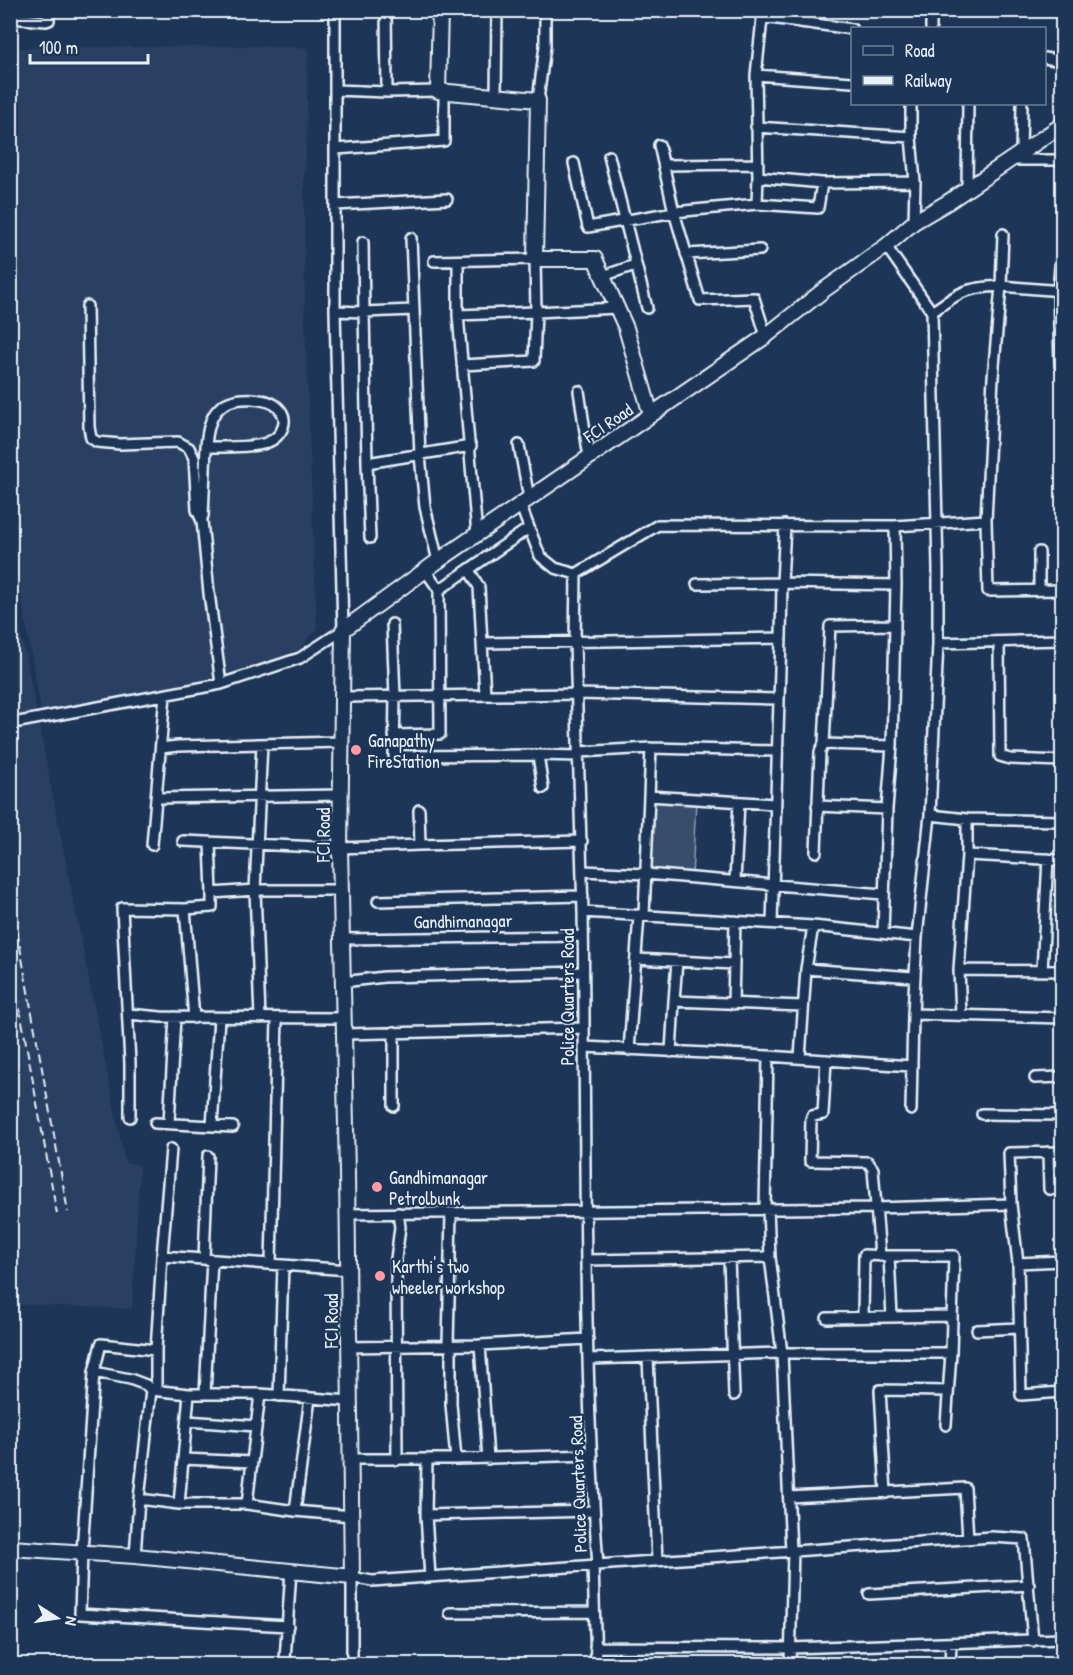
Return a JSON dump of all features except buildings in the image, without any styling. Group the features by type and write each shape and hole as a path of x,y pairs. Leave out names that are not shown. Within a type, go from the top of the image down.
{"street":[{"path":"10,18 46,21 49,20 50,10"},
{"path":"19,722 221,684 300,658 343,630 335,311 335,10"},
{"path":"386,10 387,92"},
{"path":"336,149 444,141 440,10"},
{"path":"496,10 496,96"},
{"path":"462,365 534,361 538,100 545,46 545,10"},
{"path":"931,10 931,27"},
{"path":"757,204 756,75 763,14 851,29"},
{"path":"1046,58 1062,61"},
{"path":"756,75 851,82"},
{"path":"335,90 441,92 538,100"},
{"path":"911,105 915,182 914,222"},
{"path":"967,188 968,105"},
{"path":"1022,105 1016,156 1062,160"},
{"name":"FCI Road","path":"351,1577 349,1270 340,848 343,630 425,570 766,336 824,290 886,246 914,222 1062,125"},
{"path":"756,128 911,137"},
{"path":"659,145 674,212 700,300 754,298 766,336"},
{"path":"609,156 647,308"},
{"path":"574,163 588,226 624,222 674,212 757,204 818,208 822,183"},
{"path":"664,165 758,164"},
{"path":"758,177 822,183 915,182"},
{"path":"334,205 447,199"},
{"path":"1003,234 986,520 988,591 1062,590"},
{"path":"411,238 420,455 426,507 438,561"},
{"path":"363,242 370,538"},
{"path":"1060,366 1062,243"},
{"path":"886,246 932,312 938,522 938,643 930,815 914,977 910,1110"},
{"path":"686,254 760,250"},
{"path":"434,261 595,259 626,328 651,416"},
{"path":"458,261 458,315 477,535"},
{"path":"603,276 635,265"},
{"path":"932,312 959,292 978,287 1001,286 1060,291"},
{"path":"87,306 91,438 97,442 120,444 184,443 194,458 197,510 202,521"},
{"path":"458,315 617,308"},
{"path":"335,311 414,310"},
{"path":"579,391 589,458"},
{"path":"206,447 263,445 277,439 283,432 285,422 283,413 267,400 232,400 214,412 209,424 206,447 202,521 208,593 221,684"},
{"path":"519,445 529,528 540,556 555,568 576,574 658,525 895,526 986,520"},
{"path":"367,463 471,447"},
{"path":"772,923 785,525"},
{"path":"883,933 887,809 892,746 896,585 895,526"},
{"path":"440,590 529,528"},
{"path":"1039,552 1039,590"},
{"path":"394,735 440,734 438,695 440,590 425,570"},
{"path":"469,570 479,587 485,694"},
{"path":"576,574 575,642 583,912"},
{"path":"697,584 896,585"},
{"path":"392,624 394,756 579,754 651,748 776,751"},
{"path":"816,852 820,752 824,744 830,626 895,625"},
{"path":"482,643 781,638"},
{"path":"938,643 1062,640"},
{"path":"999,642 1000,756 1010,759 1062,761"},
{"path":"342,697 577,694 778,699"},
{"path":"153,845 165,695"},
{"path":"161,748 341,742"},
{"path":"260,1018 255,890 262,744"},
{"path":"824,744 892,746"},
{"path":"629,1050 646,874 651,748"},
{"path":"538,755 543,788"},
{"path":"157,798 342,795"},
{"path":"649,796 775,804"},
{"path":"735,881 739,802"},
{"path":"817,806 887,809"},
{"path":"419,810 420,845"},
{"path":"930,815 967,819 1062,821"},
{"path":"961,1014 959,970 967,855 967,819"},
{"path":"183,841 340,848 582,841"},
{"path":"130,1117 130,1063 122,908 212,907 210,843"},
{"path":"967,855 1062,860"},
{"path":"1042,971 1048,859"},
{"path":"583,871 646,874 883,894"},
{"path":"212,893 255,890 342,890"},
{"path":"378,902 583,896"},
{"path":"185,909 194,1018"},
{"name":"Police Quarters Road","path":"596,1665 588,1339 583,912 813,926 917,937"},
{"path":"733,1004 735,921"},
{"path":"800,1058 806,969 813,926"},
{"name":"Gandhimanagar","path":"343,939 583,936"},
{"path":"636,959 734,964"},
{"path":"671,1052 677,961"},
{"path":"806,969 914,977"},
{"path":"959,970 1062,971"},
{"path":"343,982 384,977 583,972"},
{"path":"674,1001 803,1006"},
{"path":"128,1014 194,1018 344,1018"},
{"path":"913,1014 1062,1017"},
{"path":"169,1124 175,1017"},
{"path":"212,1126 219,1018"},
{"path":"272,1264 277,1018"},
{"path":"345,1034 583,1028"},
{"path":"394,1032 394,1106"},
{"path":"584,1047 911,1066"},
{"path":"768,1056 766,1208 782,1353 792,1551 790,1665"},
{"path":"826,1060 823,1114 812,1116 811,1119 810,1161 868,1162 873,1168 875,1208 885,1256 892,1317"},
{"path":"1035,1078 1062,1077"},
{"path":"982,1114 1062,1115"},
{"path":"155,1123 233,1127"},
{"path":"135,1556 139,1499 154,1390 171,1149"},
{"path":"1048,1152 1049,1189 1062,1190"},
{"path":"1062,1152 1010,1153 1011,1204 1018,1263 1021,1395 1062,1392"},
{"path":"204,1394 208,1156"},
{"path":"348,1214 875,1208 1011,1204"},
{"path":"398,1213 400,1227 396,1259 398,1460"},
{"path":"451,1213 449,1345 456,1460"},
{"path":"863,1317 864,1255 954,1256 946,1425"},
{"path":"162,1256 349,1270"},
{"path":"587,1260 770,1257"},
{"path":"729,1258 734,1395"},
{"path":"1018,1263 1062,1262"},
{"path":"279,1396 283,1265"},
{"path":"827,1317 952,1316"},
{"path":"977,1330 1019,1328"},
{"path":"348,1347 480,1345 588,1339"},
{"path":"156,1350 102,1344 94,1372 80,1614 288,1626"},
{"path":"480,1345 488,1459"},
{"path":"589,1359 782,1353 951,1353"},
{"path":"648,1357 657,1561"},
{"path":"94,1372 130,1379 154,1390 189,1394 260,1394 350,1401"},
{"path":"886,1493 880,1390 948,1391"},
{"path":"179,1504 189,1394"},
{"path":"247,1504 260,1394"},
{"path":"295,1511 310,1398"},
{"path":"187,1421 256,1426"},
{"path":"351,1459 456,1460 592,1455"},
{"path":"183,1459 252,1462"},
{"path":"426,1460 426,1515 430,1577"},
{"path":"789,1497 965,1488 968,1539"},
{"path":"139,1499 179,1504 247,1504 352,1516"},
{"path":"426,1515 594,1511"},
{"path":"10,1548 291,1570 372,1581 992,1537 1024,1539 1033,1641"},
{"path":"285,1659 291,1570"},
{"path":"351,1577 352,1665"},
{"path":"869,1594 1029,1585"},
{"path":"450,1613 594,1612"},
{"path":"596,1647 790,1648 1062,1640"},
{"path":"950,1665 951,1643"}],"shaded area":[{"path":"247,46 308,48 304,178 305,327 317,629 301,648 236,675 157,692 41,711 11,536 10,48"},
{"path":"10,578 125,1163 140,1165 132,1309 11,1304"},
{"path":"651,798 696,802 692,876 648,873"}],"railway":[{"path":"10,892 68,1212"},
{"path":"10,955 57,1214"}],"place":[{"name":"Ganapathy FireStation","path":"356,750"},
{"name":"Gandhimanagar Petrolbunk","path":"377,1187"},
{"name":"Karthi's two wheeler workshop","path":"380,1276"}]}
